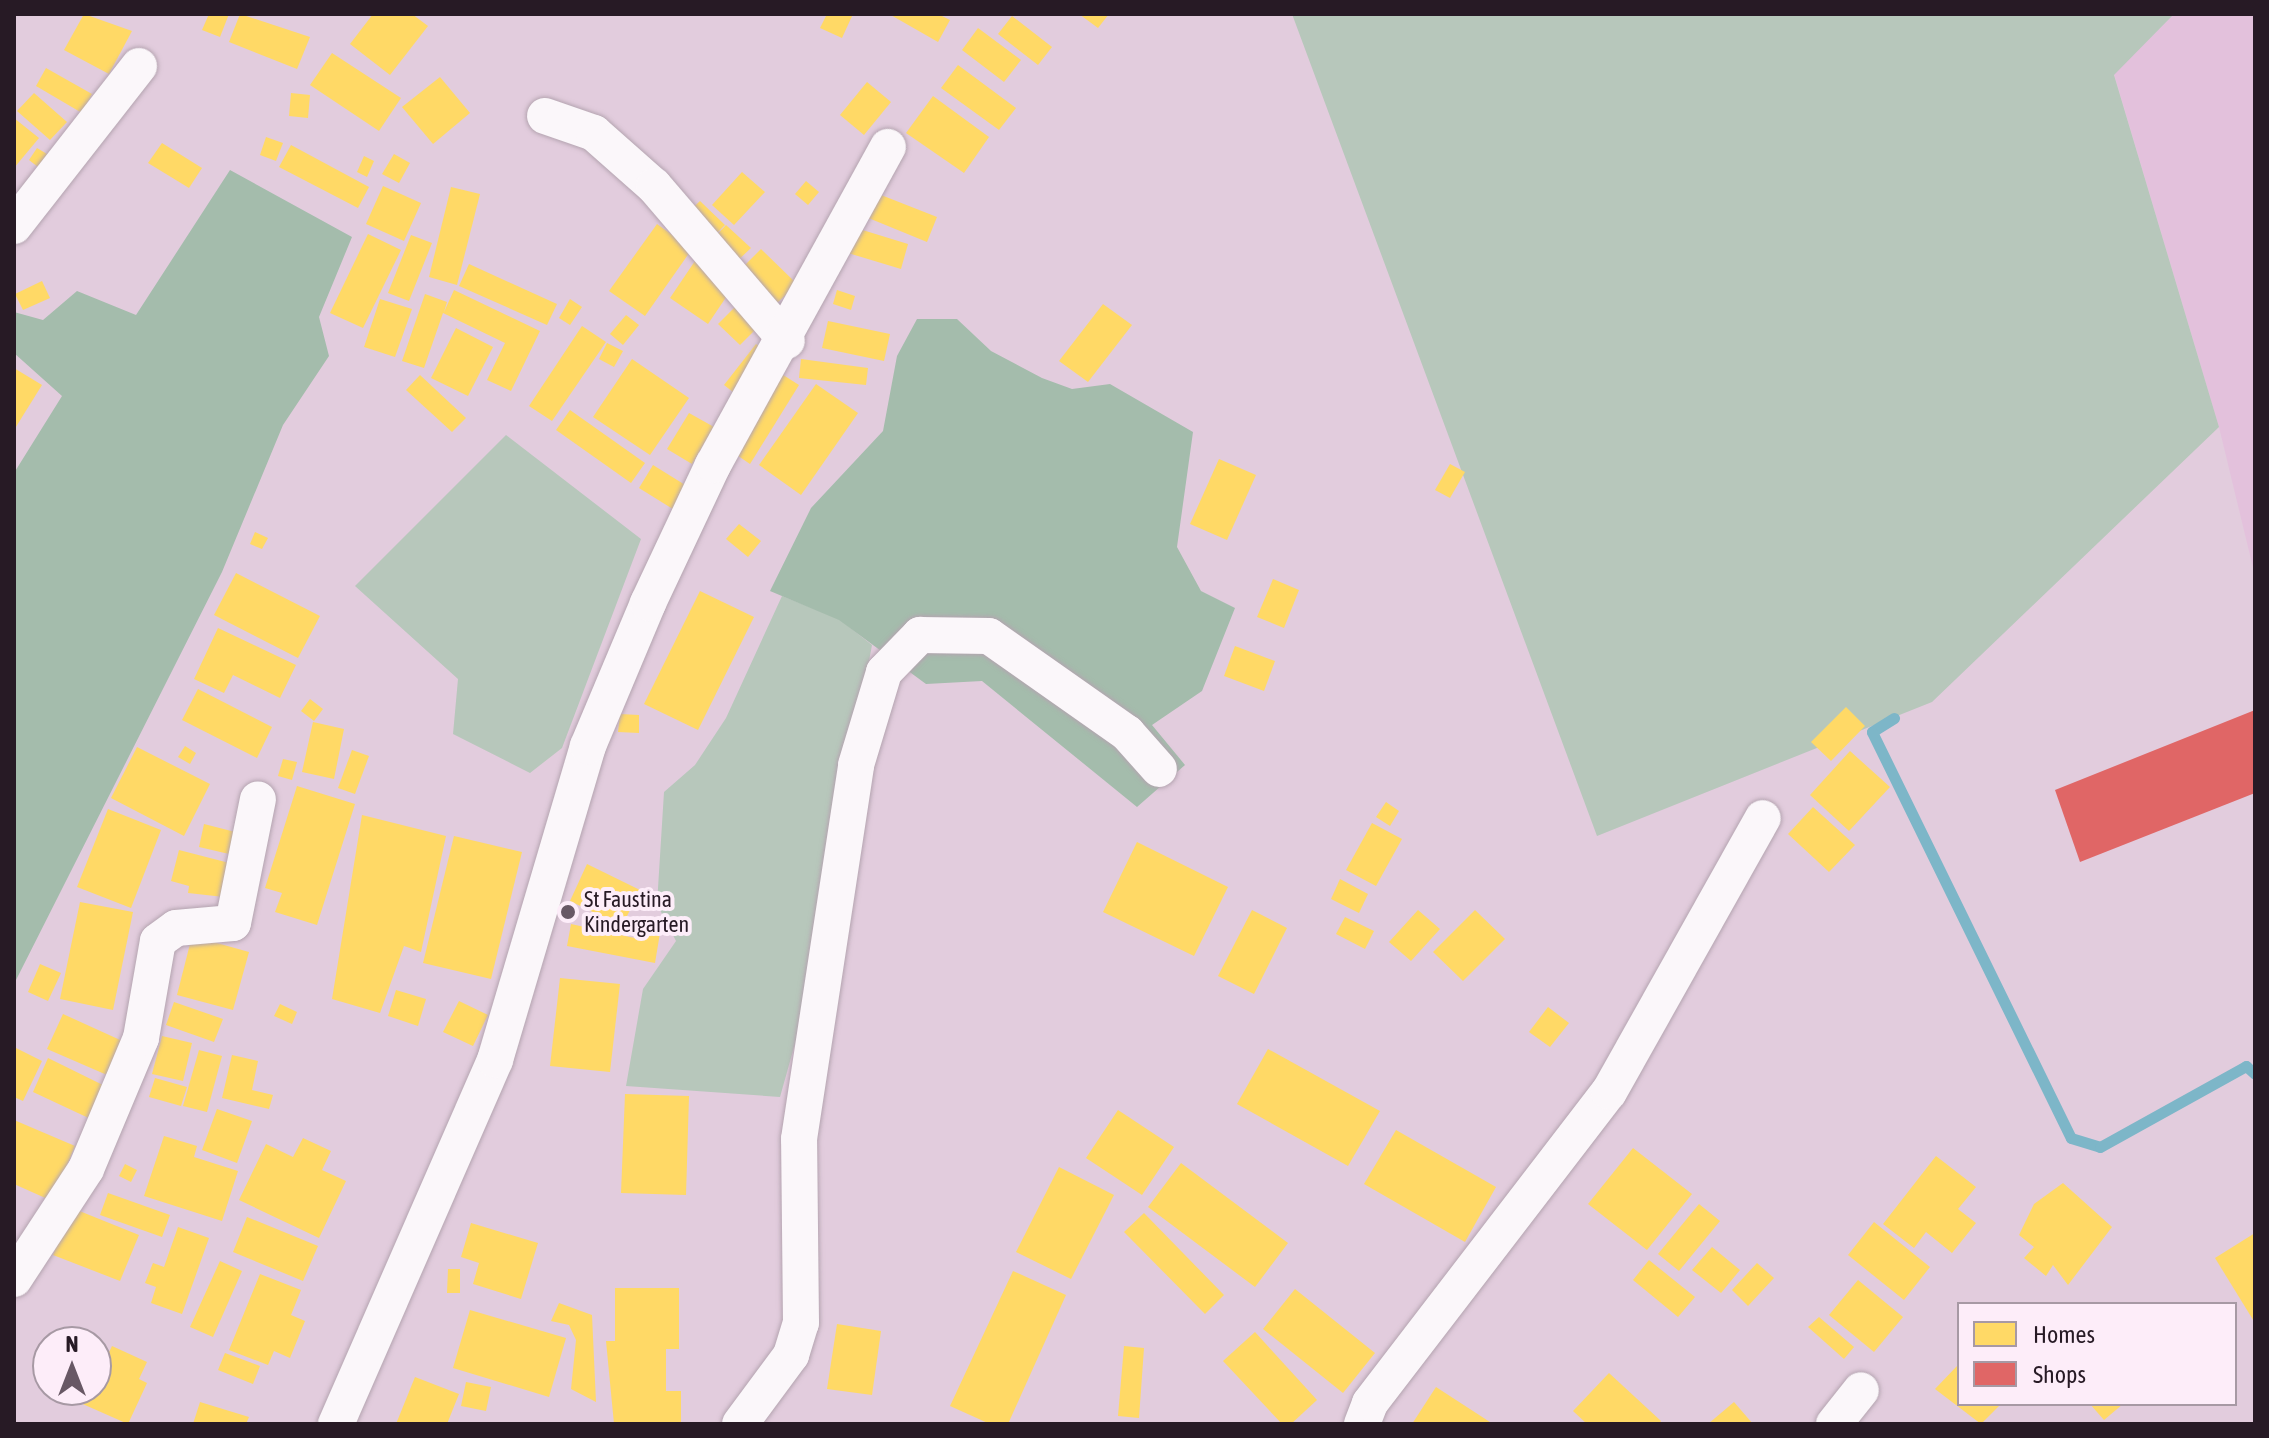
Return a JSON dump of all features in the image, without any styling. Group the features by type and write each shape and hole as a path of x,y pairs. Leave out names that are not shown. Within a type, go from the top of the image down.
{"street":[{"path":"14,226 139,66"},
{"path":"545,116 594,133 654,186 787,341"},
{"path":"336,1424 495,1060 588,746 713,465 787,341 848,211 888,147"},
{"path":"740,1424 791,1355 801,1323 799,1139 856,765 884,672 920,635 989,636 1127,733 1159,769"},
{"path":"14,1279 86,1169 141,1038 158,941 176,928 233,923 258,799"},
{"path":"1362,1424 1370,1403 1609,1092 1763,818"},
{"path":"1834,1424 1861,1390"}],"shaded area":[{"path":"2174,14 2255,14 2255,576 2219,427 2114,74"}],"green space":[{"path":"1292,14 2174,14 2114,75 2219,427 1932,702 1597,836"},
{"path":"230,170 352,237 319,317 329,356 283,425 222,572 14,984 14,473 62,396 14,353 14,312 43,320 77,291 136,315"},
{"path":"917,319 957,319 991,351 1042,378 1072,389 1110,384 1193,432 1177,547 1201,591 1235,608 1202,691 1152,725 1185,765 1137,807 982,681 926,684 839,620 770,591 811,508 883,431 897,356"},
{"path":"506,435 641,539 562,748 530,773 453,734 458,679 355,586"},
{"path":"782,596 839,619 872,645 805,1008 780,1097 626,1086 643,989 676,941 657,904 664,792 695,765 726,718"}],"building: Homes":[{"path":"84,14 132,31 109,74 64,50"},
{"path":"209,14 229,14 220,37 202,30"},
{"path":"240,14 310,37 297,69 229,42"},
{"path":"373,14 412,14 428,26 390,75 350,44"},
{"path":"827,14 853,14 842,38 820,28"},
{"path":"889,14 938,14 950,20 938,42"},
{"path":"1079,14 1109,14 1098,28"},
{"path":"1012,16 1052,47 1038,65 998,34"},
{"path":"978,28 1021,60 1004,82 962,50"},
{"path":"332,53 401,98 379,131 310,85"},
{"path":"958,65 1016,108 999,130 941,88"},
{"path":"46,68 92,94 82,113 36,86"},
{"path":"440,77 470,113 433,144 402,107"},
{"path":"867,82 891,102 864,135 840,115"},
{"path":"34,93 67,122 50,140 17,111"},
{"path":"291,93 310,95 308,118 289,116"},
{"path":"933,96 989,137 964,173 906,133"},
{"path":"14,118 39,138 14,168"},
{"path":"266,137 283,143 276,161 260,155"},
{"path":"162,143 202,168 189,188 148,163"},
{"path":"291,145 369,187 358,208 279,167"},
{"path":"37,148 47,154 38,167 29,160"},
{"path":"394,154 410,163 399,183 382,174"},
{"path":"364,156 374,161 367,177 357,172"},
{"path":"742,172 765,192 734,225 712,205"},
{"path":"806,181 819,192 808,205 795,194"},
{"path":"383,186 421,203 404,241 366,224"},
{"path":"451,187 480,194 457,285 429,277"},
{"path":"876,193 937,217 927,242 866,217"},
{"path":"700,201 725,225 709,241 684,216"},
{"path":"657,224 692,249 645,316 609,291"},
{"path":"726,225 751,248 733,265 709,243"},
{"path":"856,228 908,244 901,269 848,253"},
{"path":"368,234 401,250 363,328 330,313"},
{"path":"411,235 432,243 409,301 388,293"},
{"path":"761,249 797,284 773,307 738,272"},
{"path":"697,258 735,284 708,324 670,298"},
{"path":"469,264 557,304 547,325 459,286"},
{"path":"42,281 50,298 23,310 15,294"},
{"path":"454,290 540,331 511,391 487,380 505,343 443,313 424,368 402,361 425,294 447,302 444,312"},
{"path":"837,290 855,296 851,310 833,304"},
{"path":"380,299 412,309 395,357 364,347"},
{"path":"570,299 582,307 570,325 559,318"},
{"path":"1103,304 1132,325 1088,382 1059,361"},
{"path":"737,305 759,326 740,345 718,324"},
{"path":"626,315 639,325 623,345 610,334"},
{"path":"828,321 890,334 884,361 822,348"},
{"path":"582,326 606,342 552,421 529,406"},
{"path":"456,328 493,347 468,396 431,378"},
{"path":"607,343 623,351 614,367 599,359"},
{"path":"756,344 774,358 742,399 724,385"},
{"path":"632,359 689,398 650,455 593,417"},
{"path":"801,359 868,368 866,385 799,378"},
{"path":"14,368 42,385 14,430"},
{"path":"780,373 799,385 750,464 731,451"},
{"path":"420,375 466,418 452,432 406,390"},
{"path":"816,384 858,413 801,495 759,465"},
{"path":"570,410 645,463 631,483 556,430"},
{"path":"689,413 714,427 692,464 667,449"},
{"path":"1219,459 1256,475 1227,540 1190,524"},
{"path":"1450,464 1465,472 1450,498 1435,490"},
{"path":"653,465 690,488 676,511 639,488"},
{"path":"739,524 761,541 748,557 726,539"},
{"path":"255,532 268,538 262,549 250,544"},
{"path":"236,573 320,616 298,658 214,615"},
{"path":"1273,579 1299,590 1284,628 1257,617"},
{"path":"700,591 754,617 698,730 644,704"},
{"path":"218,628 296,665 280,698 233,675 224,693 194,679"},
{"path":"1235,646 1275,661 1264,691 1224,676"},
{"path":"198,689 272,727 257,758 182,720"},
{"path":"310,699 323,709 314,721 301,711"},
{"path":"1846,707 1865,726 1831,761 1811,742"},
{"path":"620,714 639,715 639,733 618,732"},
{"path":"313,722 344,729 334,779 302,772"},
{"path":"185,746 196,753 190,764 178,757"},
{"path":"137,747 210,784 184,836 111,798"},
{"path":"352,750 369,756 355,794 338,788"},
{"path":"1850,751 1890,787 1849,831 1810,795"},
{"path":"283,759 297,762 292,780 278,776"},
{"path":"297,786 355,804 317,925 275,912 282,893 265,888"},
{"path":"1386,802 1399,811 1390,826 1376,817"},
{"path":"1813,807 1855,845 1829,872 1788,834"},
{"path":"108,809 161,830 131,908 77,887"},
{"path":"362,815 446,836 421,952 404,946 380,1013 332,999"},
{"path":"1372,823 1402,839 1376,886 1346,870"},
{"path":"204,824 247,835 242,857 199,847"},
{"path":"454,836 522,852 491,979 423,963"},
{"path":"1137,842 1228,887 1194,956 1103,912"},
{"path":"179,850 241,866 233,898 188,893 189,886 171,881"},
{"path":"587,864 640,890 622,926 570,901"},
{"path":"1340,879 1368,894 1359,913 1331,899"},
{"path":"80,902 133,912 113,1010 60,999"},
{"path":"1252,910 1287,928 1254,994 1218,976"},
{"path":"1418,910 1440,929 1411,961 1389,942"},
{"path":"1475,910 1505,939 1463,981 1433,952"},
{"path":"1345,917 1374,931 1365,949 1336,934"},
{"path":"571,924 639,939 642,924 661,927 655,963 567,946"},
{"path":"192,936 249,952 233,1010 177,995"},
{"path":"40,964 61,973 48,1001 28,992"},
{"path":"560,978 620,984 610,1072 550,1066"},
{"path":"396,990 426,999 418,1026 388,1016"},
{"path":"459,1001 488,1015 473,1046 443,1032"},
{"path":"174,1002 223,1019 214,1042 166,1025"},
{"path":"280,1004 297,1012 292,1024 274,1016"},
{"path":"1548,1007 1569,1023 1550,1047 1529,1032"},
{"path":"63,1014 129,1044 114,1078 47,1049"},
{"path":"162,1036 192,1043 183,1081 152,1074"},
{"path":"14,1047 42,1061 23,1101 14,1097"},
{"path":"1268,1049 1380,1111 1348,1166 1237,1104"},
{"path":"199,1050 222,1056 207,1112 183,1106"},
{"path":"232,1055 258,1061 252,1090 273,1095 269,1109 222,1098"},
{"path":"48,1058 111,1089 95,1121 33,1092"},
{"path":"155,1078 187,1087 181,1106 149,1097"},
{"path":"625,1094 689,1096 686,1195 621,1193"},
{"path":"217,1109 252,1121 237,1163 202,1150"},
{"path":"1118,1110 1174,1147 1142,1195 1086,1158"},
{"path":"14,1120 75,1146 52,1201 14,1184"},
{"path":"1396,1130 1496,1187 1465,1242 1364,1184"},
{"path":"164,1136 197,1146 194,1157 238,1171 222,1221 144,1196"},
{"path":"303,1138 331,1151 322,1170 346,1181 319,1238 239,1200 266,1144 293,1157"},
{"path":"1633,1148 1692,1194 1647,1250 1588,1204"},
{"path":"1936,1156 1976,1187 1958,1209 1976,1223 1952,1253 1926,1232 1914,1248 1883,1224"},
{"path":"1181,1163 1288,1243 1255,1287 1148,1207"},
{"path":"125,1164 137,1170 131,1182 119,1176"},
{"path":"1059,1167 1114,1195 1071,1279 1016,1252"},
{"path":"2063,1183 2112,1227 2068,1285 2053,1265 2046,1276 2024,1258 2034,1247 2019,1235 2034,1204"},
{"path":"108,1193 170,1215 162,1237 100,1215"},
{"path":"1699,1204 1720,1221 1679,1271 1658,1254"},
{"path":"72,1208 139,1235 120,1281 53,1255"},
{"path":"1144,1213 1224,1295 1205,1314 1124,1232"},
{"path":"247,1217 318,1246 303,1281 233,1252"},
{"path":"1874,1222 1930,1267 1904,1300 1848,1255"},
{"path":"471,1223 538,1243 521,1299 473,1284 479,1263 461,1257"},
{"path":"178,1227 209,1238 182,1314 151,1303 156,1287 145,1283 153,1263 164,1267"},
{"path":"2255,1233 2255,1323 2215,1258"},
{"path":"1712,1247 1740,1270 1721,1293 1692,1270"},
{"path":"1649,1260 1695,1297 1678,1317 1633,1280"},
{"path":"220,1261 242,1271 213,1337 190,1327"},
{"path":"1757,1263 1774,1278 1748,1306 1732,1290"},
{"path":"448,1269 460,1269 460,1293 447,1293"},
{"path":"1013,1271 1066,1295 1008,1424 990,1424 950,1406"},
{"path":"260,1274 301,1290 291,1315 305,1321 290,1358 274,1351 268,1365 229,1350"},
{"path":"1858,1280 1903,1317 1874,1352 1829,1315"},
{"path":"615,1288 679,1288 679,1349 666,1349 666,1391 681,1391 681,1424 614,1424 606,1341 615,1341"},
{"path":"1295,1289 1375,1353 1343,1393 1263,1329"},
{"path":"559,1303 592,1315 596,1402 571,1389 576,1340 569,1325 551,1321"},
{"path":"470,1310 566,1338 549,1397 453,1368"},
{"path":"1819,1317 1854,1347 1844,1359 1808,1327"},
{"path":"837,1324 881,1331 872,1395 827,1389"},
{"path":"1255,1332 1317,1400 1291,1424 1282,1424 1223,1361"},
{"path":"112,1346 147,1362 139,1379 147,1383 128,1424 87,1406 112,1406"},
{"path":"1124,1346 1144,1348 1139,1418 1118,1416"},
{"path":"225,1353 260,1366 253,1384 218,1370"},
{"path":"1957,1366 1957,1406 1935,1389"},
{"path":"1609,1373 1661,1421 1659,1424 1587,1424 1573,1411"},
{"path":"415,1377 459,1394 447,1424 396,1424"},
{"path":"466,1382 491,1387 486,1411 461,1406"},
{"path":"1436,1387 1493,1424 1412,1424"},
{"path":"200,1402 249,1417 246,1424 193,1424"},
{"path":"1734,1402 1753,1424 1708,1424"},
{"path":"1957,1406 1999,1406 1981,1424"},
{"path":"2092,1406 2121,1406 2104,1420"}],"building: Shops":[{"path":"2255,710 2255,793 2080,862 2055,790"}],"waterway":[{"path":"1894,718 1872,732 2071,1138 2100,1147 2246,1066 2255,1074"}],"place":[{"name":"St Faustina Kindergarten","path":"568,912"}]}
